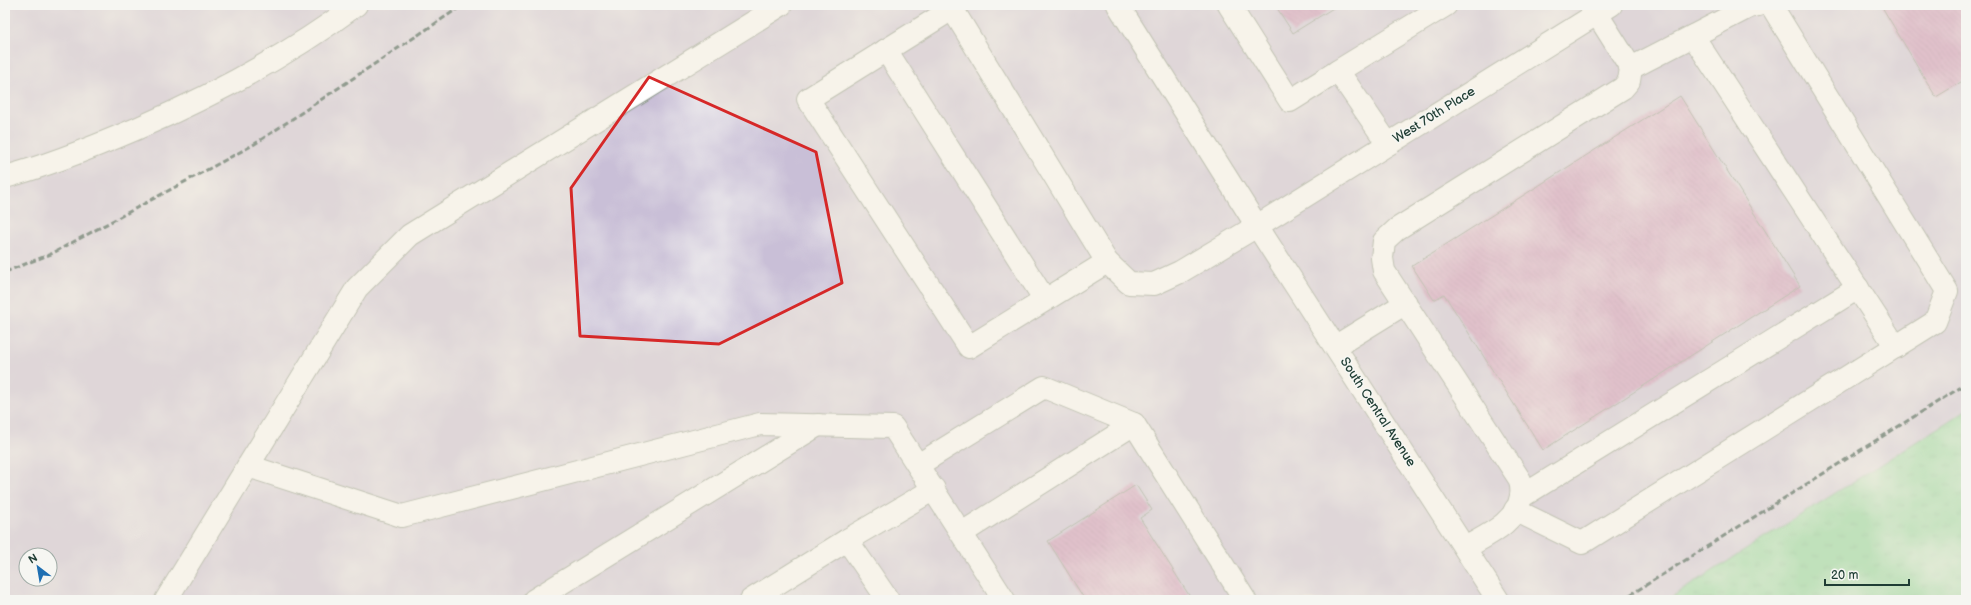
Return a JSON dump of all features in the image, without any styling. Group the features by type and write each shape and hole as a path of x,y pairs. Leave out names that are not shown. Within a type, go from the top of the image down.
{"street":[{"path":"5,177 28,171 100,145 223,88 276,60 320,32 356,5"},
{"path":"166,600 357,288 410,235 781,5"},
{"name":"South Central Avenue","path":"1118,5 1257,226 1336,346 1498,600"},
{"path":"1228,5 1290,101 1338,70 1446,5"},
{"path":"1631,68 1749,7 1758,5"},
{"path":"1518,503 1582,543 1935,322 1947,291 1771,5"},
{"path":"951,7 808,99 969,347 1107,262"},
{"name":"West 70th Place","path":"951,7 1107,262 1129,283 1154,284 1180,272 1257,226 1604,10"},
{"path":"1518,503 1520,480 1384,271 1382,258 1384,241 1397,229 1622,88 1629,81 1631,68 1604,10"},
{"path":"1693,36 1896,347"},
{"path":"886,50 1046,300"},
{"path":"1338,70 1388,144"},
{"path":"1465,548 1505,524 1518,503 1858,288"},
{"path":"1336,346 1406,303"},
{"path":"918,465 1044,387 1134,424 1245,600"},
{"path":"248,466 402,516 760,424 893,427 1004,600"},
{"path":"962,533 1134,424"},
{"path":"534,600 818,425"},
{"path":"751,600 847,540 934,489"},
{"path":"847,540 888,600"}],"highlighted area":[{"path":"649,77 816,152 842,283 719,344 580,336 571,188"}],"shaded area":[{"path":"5,5 1966,5 1966,410 1667,600 5,600"}],"green space":[{"path":"1966,410 1966,600 1667,600"}],"building":[{"path":"1275,5 1338,5 1293,33"},
{"path":"1885,5 1966,5 1966,79 1936,97 1882,7"},
{"path":"1680,96 1800,286 1543,450 1444,294 1434,300 1412,266"},
{"path":"1136,485 1152,510 1140,518 1192,600 1085,600 1048,541"}],"railway":[{"path":"5,272 51,254 253,145 463,5"},
{"path":"1622,600 1966,384"}]}
